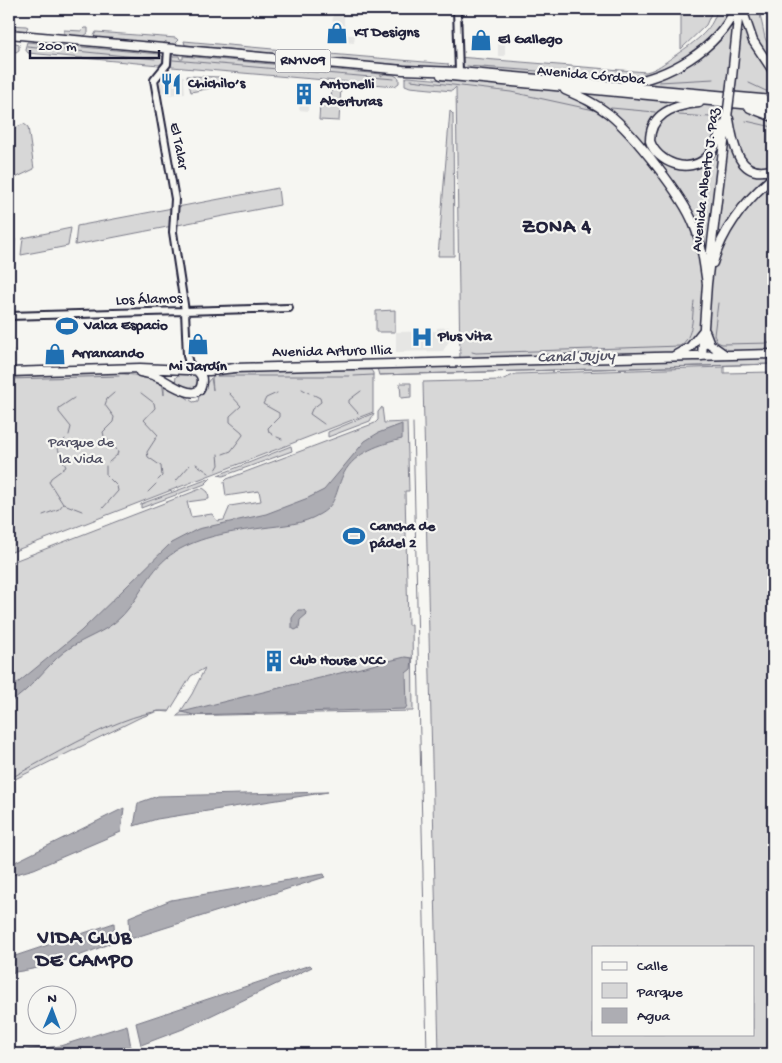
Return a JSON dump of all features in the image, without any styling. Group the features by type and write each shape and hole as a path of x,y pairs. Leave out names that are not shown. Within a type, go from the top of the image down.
{"main road":[{"path":"610,85 639,82 673,70 713,40 739,9 753,41 773,71"},
{"name":"Avenida Alberto J. Paz","path":"702,356 707,284 731,106 739,9"},
{"name":"Avenida Córdoba","path":"9,34 406,70 459,72 773,100"},
{"name":"Avenida Córdoba","path":"406,70 458,78 711,101 731,106 773,106"},
{"path":"559,87 588,100 616,120 673,189 687,210 698,235 707,284"},
{"path":"711,101 673,108 656,119 651,127 650,141 656,154 667,162 685,165 701,162 712,150 731,106"},
{"path":"731,106 773,117"},
{"path":"731,106 734,146 740,160 756,170 773,169"},
{"path":"707,284 714,259 729,227 741,208 773,177"},
{"path":"674,356 690,347 704,330 710,344 726,355"},
{"name":"Avenida Arturo Illia","path":"196,370 773,354"},
{"path":"174,386 173,377 181,368"},
{"path":"9,372 181,368 196,370 201,375 201,384"},
{"path":"130,370 153,375 181,391 189,392 198,388 221,370"}],"street":[{"path":"457,9 459,72"},
{"name":"El Talar","path":"168,49 167,64 154,80 175,199 173,232 185,311 187,356"},
{"name":"Los Álamos","path":"9,316 289,308"},
{"path":"181,368 187,356"},
{"path":"187,356 189,363 196,370"}],"shaded area":[{"path":"333,10 359,12 359,17 344,16 344,24 348,35 355,35 354,43 332,41"},
{"path":"498,37 505,37 505,56 498,56"},
{"path":"167,75 184,76 185,93 170,95 160,91 159,82"},
{"path":"302,83 310,84 308,111 299,110"},
{"name":"Plus Vita","path":"449,327 449,341 443,351 396,352 396,332 437,331 437,328"},
{"path":"9,349 16,349 17,363 9,363"}],"green space":[{"path":"681,9 713,9 706,25 681,49"},
{"path":"717,9 759,9 765,38 773,55 773,364 379,375 376,365 460,362 456,87 452,91 410,87 405,85 405,78 457,81 458,57 646,72 661,66 700,37 711,24"},
{"path":"9,25 28,27 25,32 9,31"},
{"path":"88,28 88,33 83,37 64,34 64,30 82,31"},
{"path":"96,32 176,38 178,40 173,45 166,44 166,41 163,44 96,38 94,36"},
{"path":"9,41 19,44 19,50 16,52 9,51"},
{"path":"184,41 317,53 321,54 321,58 185,45"},
{"path":"27,42 160,54 163,57 163,62 159,65 28,53 25,49"},
{"path":"330,54 448,64 449,68 330,60 327,58"},
{"path":"171,56 179,56 180,59 183,59 183,56 381,74 381,76 384,74 394,75 399,78 399,83 395,86 172,67 169,63"},
{"path":"187,76 220,77 221,86 191,92"},
{"path":"332,86 341,87 339,121 319,120 320,103 331,103"},
{"path":"450,111 453,114 454,256 438,256"},
{"path":"24,124 28,127 34,169 9,181 9,130"},
{"path":"278,188 280,205 75,245 77,226"},
{"path":"71,228 68,246 21,255 23,238"},
{"path":"15,239 14,258 9,259 9,240"},
{"path":"395,310 395,332 376,332 376,311"},
{"path":"724,367 724,373 773,372 773,1054 439,1054 423,382 501,380 516,374"},
{"name":"Parque de la Vida","path":"371,370 373,373 373,412 9,553 9,377 86,373 143,376 162,381 164,395 164,382 193,402 198,401 200,391 211,378 213,390 212,377 224,371"},
{"path":"183,371 193,372 199,378 195,387 189,389 175,383 176,377"},
{"path":"400,383 411,383 411,397 401,398"},
{"path":"382,407 384,423 407,422 409,491 405,491 408,625 412,625 413,711 177,716 182,712 205,668 191,676 169,712 158,711 139,718 9,782 9,563 203,488 208,492 209,499 187,502 191,517 212,514 217,521 224,520 230,506 261,501 259,491 226,496 224,482 227,479 375,423 378,420 378,412"},
{"path":"374,413 370,421 328,437 328,432"},
{"path":"291,446 292,451 223,476 218,475"},
{"path":"211,478 205,484 141,508 141,504"}],"water":[{"path":"402,424 402,439 369,450 355,460 344,473 333,501 326,510 313,518 292,524 239,531 206,538 166,558 152,574 129,608 116,622 64,652 24,692 9,703 9,690 81,631 171,543 198,529 266,514 324,490 365,441 378,433"},
{"path":"298,610 304,610 307,614 300,620 299,628 295,630 292,628 292,618"},
{"path":"405,657 412,658 411,669 406,673 407,706 405,709 194,715 182,712"},
{"path":"328,792 157,819 134,826 138,803 158,796"},
{"path":"124,808 121,832 34,869 9,876 9,865"},
{"path":"324,874 325,877 130,939 129,917 171,900"},
{"path":"114,923 115,941 63,961 9,973 9,958"},
{"path":"310,965 312,967 183,1029 141,1045 136,1023"},
{"path":"127,1025 131,1047 104,1054 9,1054 9,1052 60,1046"}],"waterway":[{"path":"9,44 14,45"},
{"path":"27,46 155,59"},
{"path":"173,60 394,79"},
{"path":"467,66 634,78"},
{"path":"659,82 714,79"},
{"path":"411,80 511,92 594,110"},
{"path":"749,83 766,91 773,91"},
{"path":"611,108 655,112"},
{"path":"679,115 710,117"},
{"path":"746,121 773,127"},
{"path":"472,352 680,346 685,342 690,332 694,301"},
{"path":"718,303 714,335 717,342 722,344 773,343"},
{"name":"Canal Jujuy","path":"379,375 773,364"},
{"name":"Canal Jujuy","path":"354,376 373,375"},
{"name":"Canal Jujuy","path":"9,379 119,376"},
{"name":"Canal Jujuy","path":"217,376 349,376"},
{"path":"302,389 309,393"},
{"path":"358,413 349,403 349,400 361,391"},
{"path":"109,462 117,455 118,451 104,436 103,432 113,422 114,417 105,405 107,399 114,393"},
{"path":"141,393 154,403 155,408 144,420 158,435 147,452 148,457 161,466 162,476 158,480"},
{"path":"223,454 231,451 243,435 230,422 230,416 241,406 229,393"},
{"path":"273,435 269,432 268,428 279,417 279,413 263,404 266,398 277,393"},
{"path":"314,395 320,398 321,402 312,409 310,414 324,424"},
{"path":"69,435 71,427 59,412 59,408 74,398"},
{"path":"9,403 13,410 9,418"},
{"path":"413,423 427,1054"},
{"path":"277,437 282,439"},
{"path":"9,438 11,445 9,448"},
{"path":"43,515 59,509 63,504 49,482 51,478 66,467 58,449 65,439"},
{"path":"216,470 219,465 218,454"},
{"path":"196,464 209,473"},
{"path":"176,481 190,465"},
{"path":"103,508 118,491 117,486 106,475 106,466"},
{"path":"9,473 13,480 9,485"},
{"path":"148,492 156,484"},
{"path":"9,503 12,510 9,514"},
{"path":"64,504 82,511"},
{"path":"9,532 9,538"},
{"path":"9,779 88,736 111,726 152,712 169,711"}],"place":[{"name":"KT Designs","path":"337,33"},
{"name":"El Gallego","path":"481,40"},
{"name":"Chichilo’s","path":"171,84"},
{"name":"Antonelli Aberturas","path":"304,94"},
{"name":"Valca Espacio","path":"67,326"},
{"name":"Plus Vita","path":"422,337"},
{"name":"Mi Jardín","path":"198,344"},
{"name":"Arrancando","path":"55,354"},
{"name":"Cancha de pádel 2","path":"354,536"},
{"name":"Club House VCC","path":"274,661"}],"district":[{"name":"ZONA 4","path":"557,228"},
{"name":"VIDA CLUB DE CAMPO","path":"85,950"}]}
